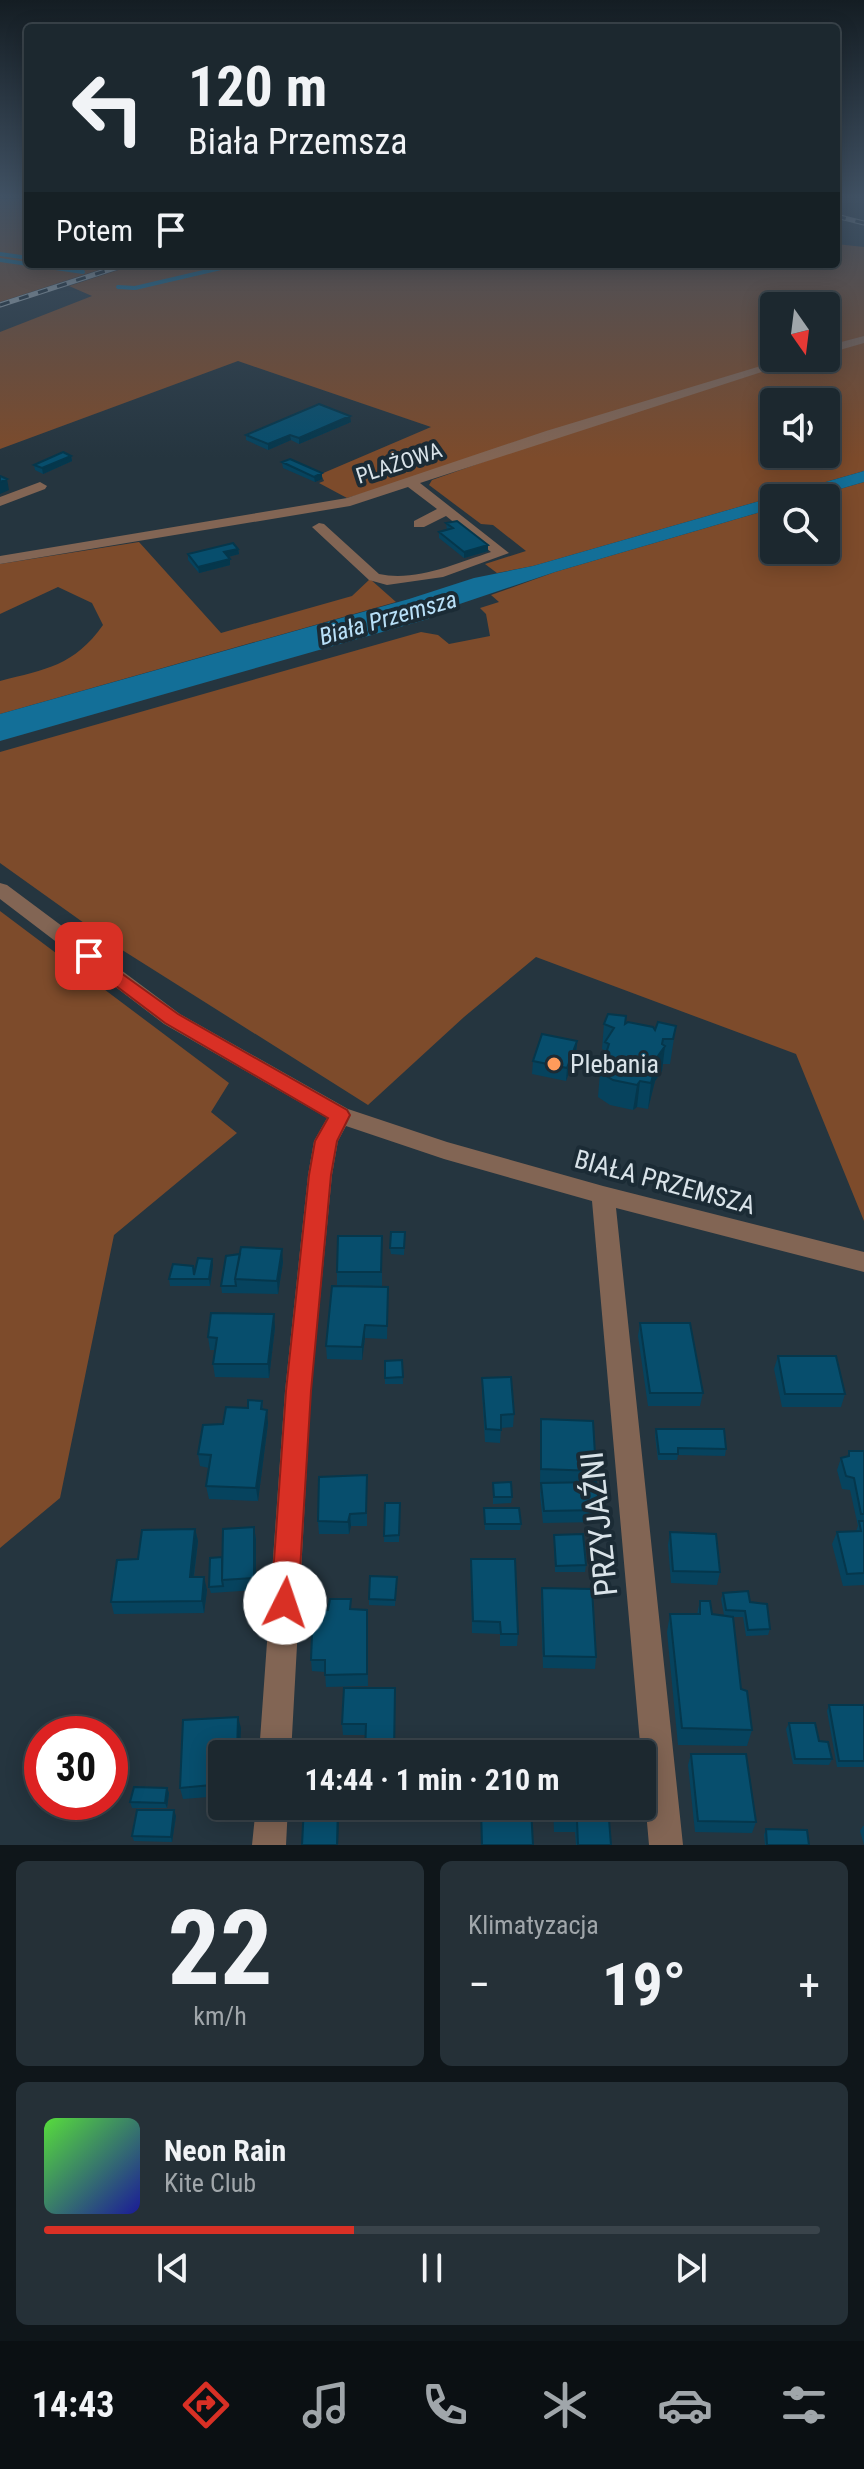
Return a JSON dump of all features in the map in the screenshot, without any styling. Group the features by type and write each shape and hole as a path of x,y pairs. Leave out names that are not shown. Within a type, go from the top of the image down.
{"street":[{"path":"840,346 864,339"},
{"name":"PLAŻOWA","path":"0,560 315,509 412,483 551,434 760,370"},
{"path":"319,527 374,577 385,582 403,582 502,553 412,483"},
{"path":"0,502 40,486"},
{"path":"419,524 438,516 445,508"},
{"name":"BIAŁA PRZEMSZA","path":"0,889 172,1019 340,1115 444,1150 603,1195 864,1262"},
{"path":"276,1740 298,1391 312,1252 326,1141 340,1115"},
{"name":"PRZYJAŹNI","path":"603,1195 666,1845"},
{"path":"269,1845 271,1820"}],"shaded area":[{"path":"0,285 52,285 0,302"},
{"path":"864,285 864,471 819,484 760,484 760,501 533,566 497,573 485,564 526,551 493,525 481,524 429,485 432,480 531,445 521,440 347,498 319,483 324,481 321,474 431,427 238,361 0,449 0,332 92,296 69,286"},
{"path":"864,482 864,1221 796,1054 536,957 464,1017 368,1105 119,948 0,863 0,752 421,632 438,635 449,644 490,636 486,614 480,608 499,602 491,595 555,572 760,512 760,564 840,564 840,489"},
{"path":"139,542 221,633 352,596 370,579 396,602 0,714 0,681 45,669 70,658 103,625 92,603 58,587 0,614 0,564"},
{"path":"0,911 229,1083 211,1112 237,1133 114,1235 60,1498 0,1548"}],"water":[{"path":"864,471 864,482 840,489 840,484 819,484"},
{"name":"Biała Przemsza","path":"760,501 760,512 555,572 433,613 428,619 0,741 0,714 474,578 533,566"}],"building":[{"path":"319,404 350,416 299,438 290,435 268,444 246,435"},
{"path":"63,452 71,456 42,468 34,465"},
{"path":"290,459 322,473 314,477 282,462"},
{"path":"457,521 488,545 464,552 439,532 453,528 446,523"},
{"path":"233,543 238,549 224,552 230,559 198,567 188,554"},
{"path":"608,1014 626,1016 625,1024 653,1027 655,1030 658,1022 676,1026 673,1039 663,1039 665,1046 658,1056 651,1083 640,1081 637,1085 613,1080 600,1072 609,1044 605,1042 614,1028 604,1024"},
{"path":"542,1034 577,1041 567,1068 533,1061"},
{"path":"391,1232 405,1232 404,1248 390,1248"},
{"path":"338,1236 382,1236 381,1272 337,1272"},
{"path":"241,1247 282,1249 277,1281 235,1279"},
{"path":"240,1254 236,1286 221,1286 226,1256"},
{"path":"198,1258 212,1259 209,1279 169,1279 173,1264 193,1266 194,1275"},
{"path":"332,1286 388,1287 387,1326 365,1325 362,1347 326,1346"},
{"path":"211,1313 274,1314 268,1364 213,1364 217,1338 208,1337"},
{"path":"640,1323 690,1323 703,1393 650,1393"},
{"path":"778,1356 836,1356 845,1394 785,1394"},
{"path":"402,1360 403,1377 385,1378 385,1361"},
{"path":"511,1377 514,1414 501,1415 501,1430 486,1429 482,1378"},
{"path":"248,1400 262,1401 261,1409 267,1410 256,1488 206,1486 211,1455 198,1454 203,1425 223,1424 226,1407 248,1408"},
{"path":"541,1419 593,1421 596,1471 541,1469"},
{"path":"656,1429 724,1429 726,1449 678,1448 678,1454 659,1454"},
{"path":"849,1451 864,1451 864,1514 861,1514 854,1478 846,1476 841,1458 849,1456"},
{"path":"367,1475 366,1513 350,1514 348,1522 318,1521 319,1477"},
{"path":"511,1482 512,1497 494,1497 493,1483"},
{"path":"596,1482 600,1510 544,1511 541,1483"},
{"path":"385,1503 400,1503 399,1535 384,1536"},
{"path":"484,1508 519,1508 521,1524 485,1524"},
{"path":"859,1521 864,1521 864,1573 847,1574 837,1532 861,1531"},
{"path":"254,1527 254,1578 222,1580 223,1529"},
{"path":"195,1529 190,1577 204,1577 202,1601 111,1602 117,1560 138,1559 142,1530"},
{"path":"670,1532 716,1534 720,1572 673,1571"},
{"path":"583,1534 586,1565 556,1566 554,1535"},
{"path":"222,1557 223,1586 209,1587 210,1558"},
{"path":"471,1559 515,1559 518,1634 501,1634 500,1622 473,1621"},
{"path":"370,1576 397,1577 395,1600 369,1599"},
{"path":"542,1588 592,1589 596,1657 544,1656"},
{"path":"748,1591 750,1602 767,1604 770,1629 748,1630 745,1611 726,1610 723,1593"},
{"path":"330,1599 351,1599 350,1609 367,1610 367,1674 325,1675 325,1660 311,1660 313,1611 328,1610"},
{"path":"700,1601 710,1601 712,1614 733,1617 741,1689 747,1691 752,1730 682,1728 670,1614 700,1614"},
{"path":"344,1688 395,1688 394,1740 365,1740 366,1724 342,1724"},
{"path":"829,1705 864,1705 864,1761 839,1761"},
{"path":"238,1717 237,1740 208,1740 208,1785 180,1788 183,1720"},
{"path":"789,1723 815,1723 819,1741 828,1742 832,1759 795,1759"},
{"path":"691,1754 746,1754 756,1822 698,1821"},
{"path":"134,1787 167,1788 165,1803 130,1802"},
{"path":"137,1810 174,1810 171,1837 132,1836"},
{"path":"303,1820 338,1820 337,1845 302,1845"},
{"path":"481,1820 532,1820 533,1845 482,1845"},
{"path":"609,1820 611,1845 578,1845 577,1821 556,1821"},
{"path":"766,1829 807,1830 809,1845 767,1845"}],"waterway":[{"path":"118,287 147,285"}],"railway":[{"path":"0,305 62,285"}],"place":[{"name":"Plebania","path":"554,1064"}],"route":[{"path":"89,956 172,1019 340,1115 326,1141 320,1175 298,1391 285,1603"}]}
